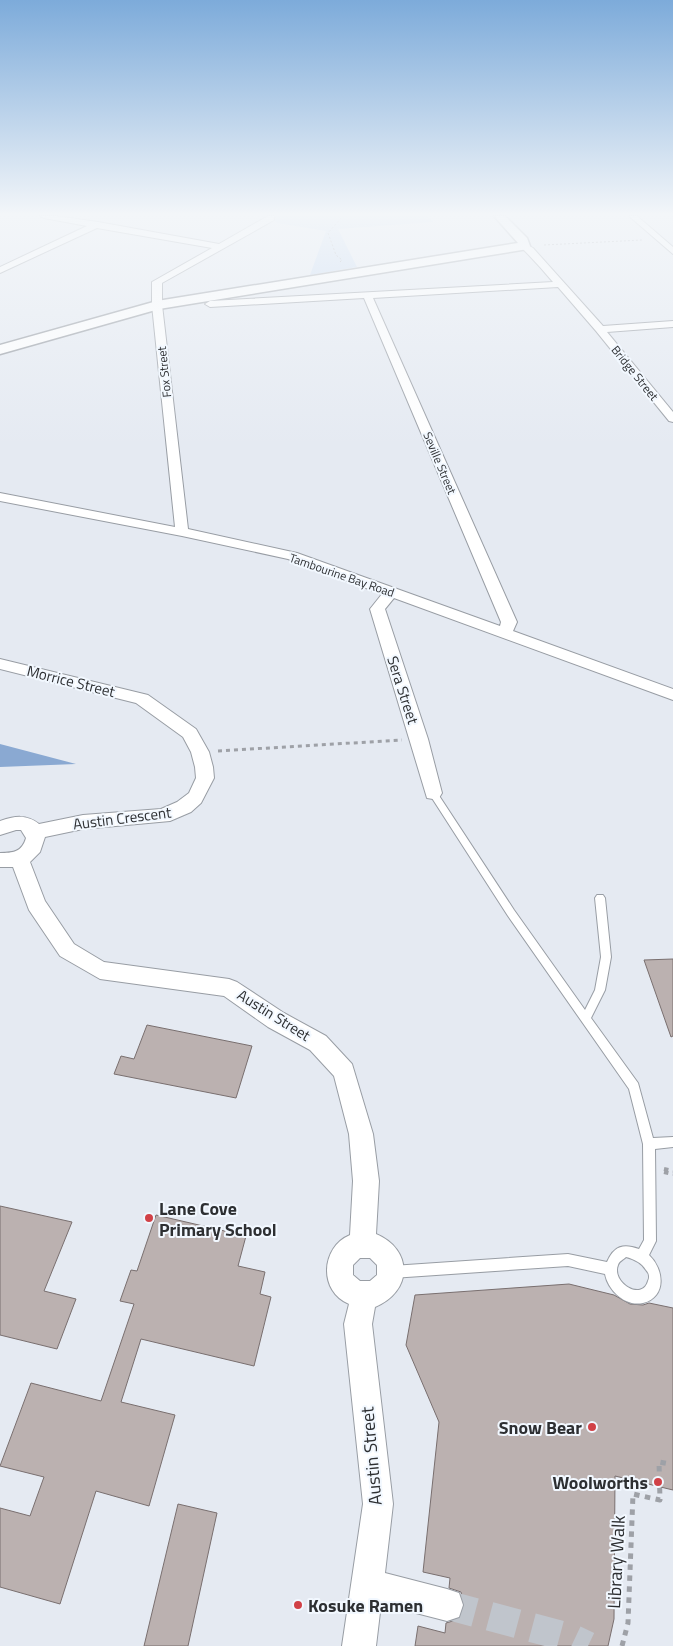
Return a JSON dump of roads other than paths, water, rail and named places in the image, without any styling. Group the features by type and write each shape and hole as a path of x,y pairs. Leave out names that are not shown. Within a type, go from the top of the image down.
{"main road":[{"path":"0,350 157,305 234,293"}],"street":[{"name":"Fox Street","path":"157,293 182,532"},
{"path":"291,293 296,299"},
{"path":"210,304 390,293"},
{"name":"Bridge Street","path":"568,293 600,329 673,419"},
{"name":"Seville Street","path":"367,294 509,622 505,632"},
{"path":"600,329 673,324"},
{"name":"Tambourine Bay Road","path":"0,497 182,532 292,556 505,632 673,695"},
{"name":"Sera Street","path":"391,592 377,609 419,739 433,793"},
{"name":"Morrice Street","path":"0,664 142,699"},
{"name":"Austin Crescent","path":"36,832 84,822 164,816 174,813 196,798 205,778 200,752 190,733 142,699"},
{"path":"0,828 19,824 26,825 36,832 36,844 29,852 10,859"},
{"name":"Austin Street","path":"10,859 36,904 67,950 100,970 229,988 276,1020 318,1043 344,1070 361,1134 366,1181 363,1244"},
{"path":"363,1244 370,1244 382,1251 390,1272 385,1286 379,1292 364,1296 355,1294 348,1289 340,1274 343,1256 349,1250 363,1244"},
{"name":"Austin Street","path":"359,1646 378,1504 358,1324 364,1296"},
{"path":"368,1585 447,1606"}],"lane":[{"path":"433,793 511,913 634,1087 649,1144 650,1241 642,1256"},
{"path":"586,1019 600,990 606,957 600,898"},
{"path":"649,1144 673,1142"},
{"path":"625,1251 633,1252 649,1262 655,1279 653,1287 641,1299 622,1294 616,1285 610,1269 612,1261 617,1254 625,1251"},
{"path":"390,1272 568,1260 610,1269"}],"tunnel":[{"path":"447,1605 571,1638 588,1646"}],"place":[{"name":"Lane Cove Primary School","path":"149,1218"},
{"name":"Snow Bear","path":"592,1427"},
{"name":"Woolworths","path":"658,1482"},
{"name":"Kosuke Ramen","path":"298,1605"}]}
